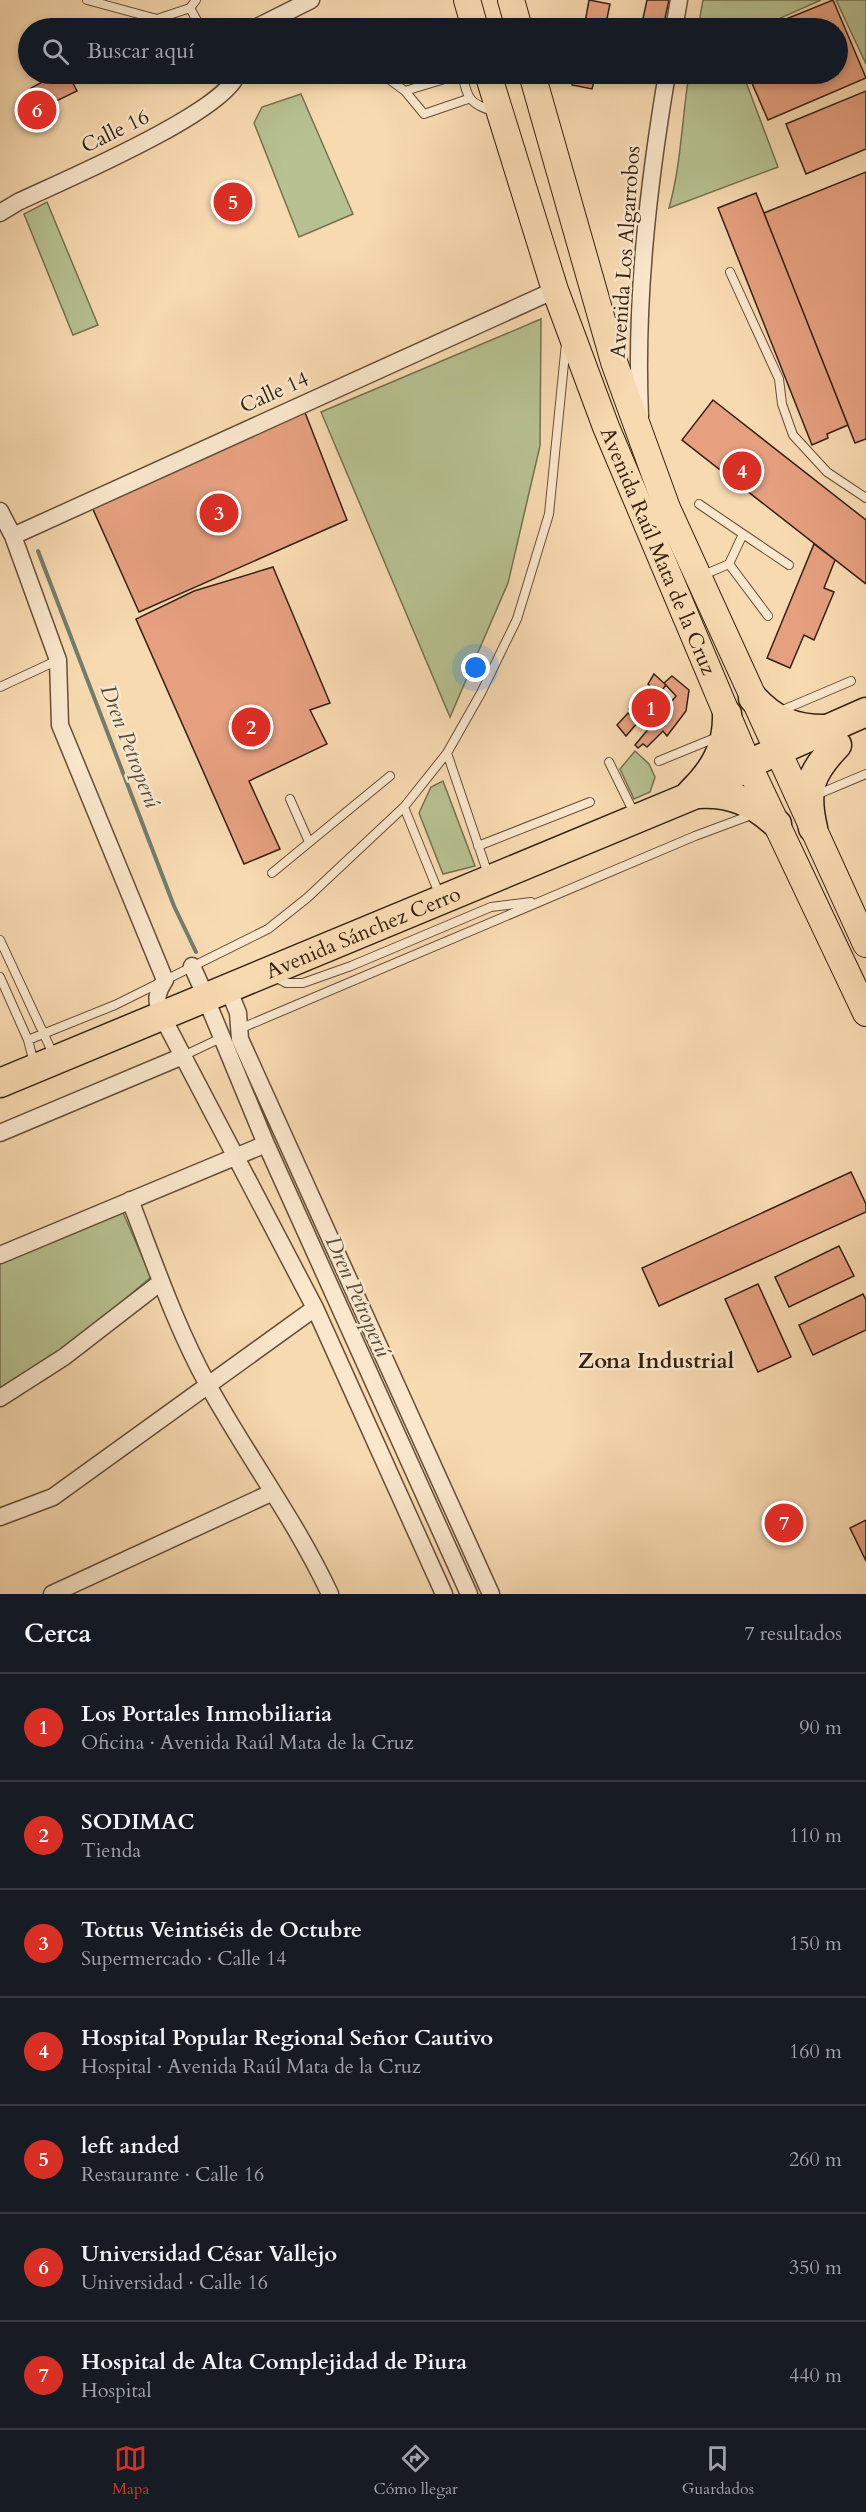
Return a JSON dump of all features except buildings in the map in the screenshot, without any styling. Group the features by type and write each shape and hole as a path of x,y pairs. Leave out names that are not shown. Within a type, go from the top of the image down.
{"highway":[{"path":"761,707 793,727 830,737 825,757 812,778 808,798 813,828"},
{"name":"Avenida Sánchez Cerro","path":"0,1083 162,1016 214,987 268,972 781,759 830,737 866,711"},
{"path":"691,796 714,766 727,724"},
{"name":"Avenida Sánchez Cerro","path":"830,737 866,733"},
{"path":"691,796 725,794 751,803 770,818"}],"main road":[{"path":"467,0 472,18"},
{"path":"511,0 516,18"},
{"name":"Avenida Raúl Mata de la Cruz","path":"491,84 555,290 606,426 727,724 752,771 770,818 866,1013"},
{"name":"Avenida Raúl Mata de la Cruz","path":"535,84 614,362 667,508 761,707 781,759 866,944"},
{"path":"672,585 684,607 708,632 713,625 703,587"}],"street":[{"path":"275,18 311,0"},
{"path":"676,18 679,0"},
{"name":"Calle 16","path":"0,213 18,202 168,130 220,95 227,84"},
{"name":"Avenida Los Algarrobos","path":"641,435 639,388 642,268 656,139 665,84"},
{"name":"Calle 14","path":"12,536 555,290"},
{"path":"0,511 12,536 58,660 60,725 165,980 157,993 156,1002 235,1158 315,1308 444,1594"},
{"path":"192,966 238,1013 239,1029 245,1050 491,1594"},
{"path":"211,1011 266,1144 468,1594"},
{"path":"0,1133 183,1056"},
{"path":"0,1255 266,1144"},
{"path":"130,1200 161,1282 207,1384 309,1552 324,1592"},
{"path":"0,1398 64,1357 161,1282"},
{"path":"0,1517 53,1497 315,1308"},
{"path":"52,1594 273,1492"}],"lane":[{"path":"87,0 153,18"},
{"path":"160,18 190,8 196,0"},
{"path":"190,8 196,18"},
{"path":"395,84 424,114 468,99"},
{"path":"405,92 430,84"},
{"path":"464,84 468,99 474,105 500,114"},
{"path":"730,272 779,379 782,404 793,435 827,472 866,498"},
{"path":"28,1040 115,1005 268,929 288,915 404,807 447,753 481,693 517,619 549,514 568,325"},
{"path":"699,504 789,565"},
{"path":"703,587 729,564 743,534"},
{"path":"729,564 768,616"},
{"path":"0,687 58,660"},
{"path":"761,707 851,681"},
{"path":"659,761 727,724"},
{"path":"447,753 490,880"},
{"path":"609,762 636,819"},
{"path":"808,798 866,774"},
{"path":"272,873 390,776"},
{"path":"290,799 309,842"},
{"path":"478,846 590,802"},
{"path":"404,807 441,900"},
{"path":"183,1056 239,1029 729,822 770,818"},
{"path":"268,972 286,983 303,983 351,966 491,907 542,901"},
{"path":"0,939 42,1034 46,1064"},
{"path":"0,977 28,1040 46,1064"}],"green space":[{"path":"703,0 821,0 780,18 700,18"},
{"path":"836,0 866,0 866,64 848,26 848,18 844,18"},
{"path":"688,84 747,84 778,167 669,208 679,159"},
{"path":"301,94 353,214 299,237 254,123 262,107"},
{"path":"47,202 98,325 73,335 24,214"},
{"path":"541,319 540,446 508,583 450,717 321,412"},
{"path":"635,751 649,764 655,777 650,792 634,799 620,769"},
{"path":"443,781 475,866 443,874 419,813 431,787"},
{"path":"121,1208 151,1277 51,1362 0,1389 0,1260"}],"waterway":[{"name":"Dren Petroperú","path":"38,551 174,906 196,952"}],"place":[{"name":"Universidad César Vallejo","path":"37,110"},
{"name":"left anded","path":"233,202"},
{"name":"Hospital Popular Regional Señor Cautivo","path":"742,471"},
{"name":"Tottus Veintiséis de Octubre","path":"219,513"},
{"name":"Los Portales Inmobiliaria","path":"651,708"},
{"name":"SODIMAC","path":"251,727"},
{"name":"Hospital de Alta Complejidad de Piura","path":"784,1523"}],"district":[{"name":"Zona Industrial","path":"656,1360"}]}
